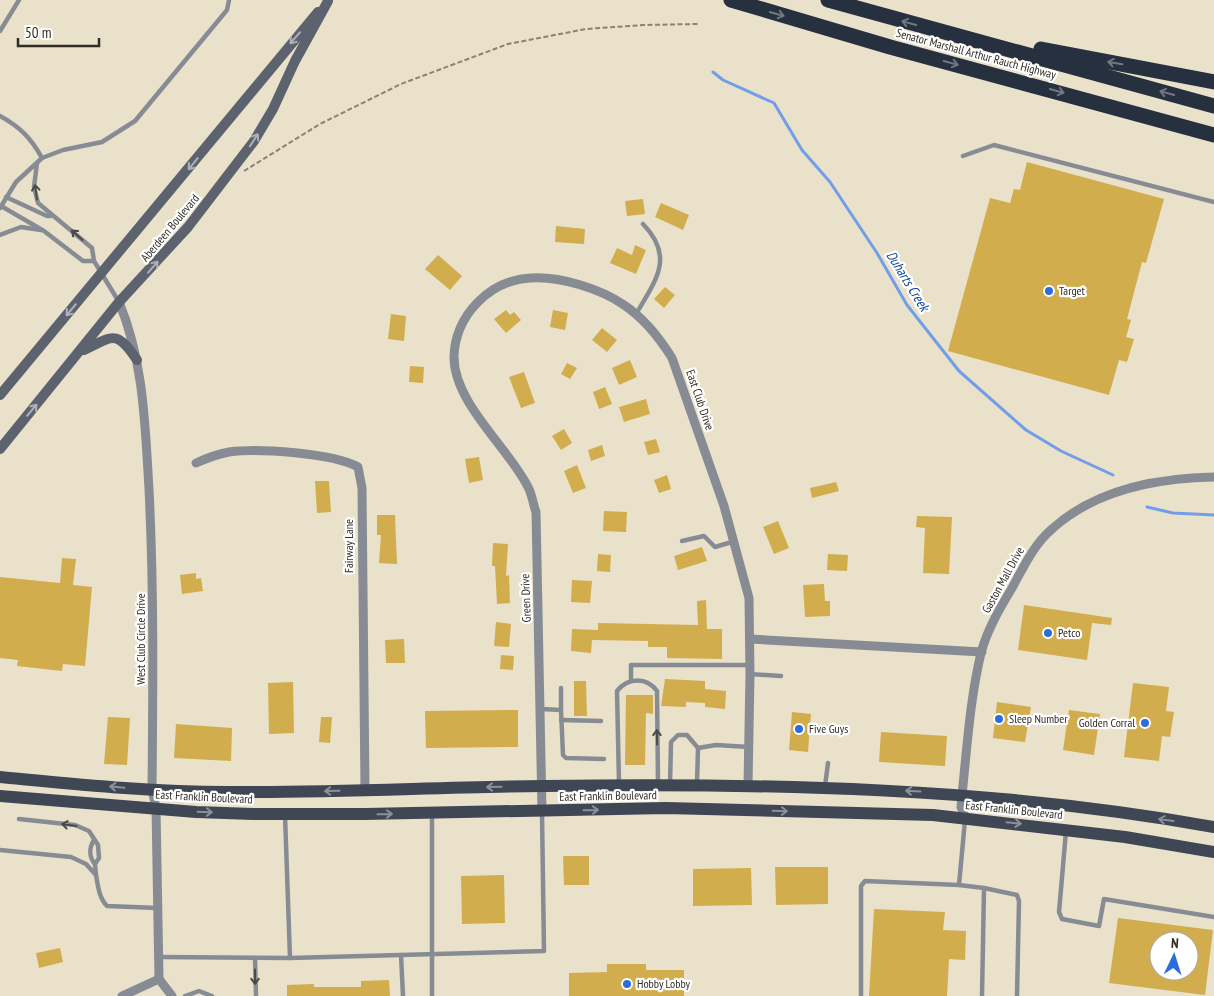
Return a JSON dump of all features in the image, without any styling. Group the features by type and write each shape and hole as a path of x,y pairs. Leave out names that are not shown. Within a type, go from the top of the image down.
{"highway":[{"name":"Senator Marshall Arthur Rauch Highway","path":"731,0 890,47 1214,135"},
{"name":"Senator Marshall Arthur Rauch Highway","path":"828,0 1214,106"},
{"path":"939,31 1214,82"}],"main road":[{"name":"Aberdeen Boulevard","path":"0,449 81,352 119,302 188,227 254,141 273,109 295,61 328,1"},
{"name":"Aberdeen Boulevard","path":"0,395 328,1"},
{"path":"81,352 106,338 112,338 126,343 137,360"},
{"name":"East Franklin Boulevard","path":"0,777 152,789 223,792 543,786 748,785 825,787 916,791 1049,803 1214,827"},
{"name":"East Franklin Boulevard","path":"0,796 196,812 285,814 666,808 933,815 1066,830 1214,852"}],"street":[{"name":"East Club Drive","path":"470,404 460,382 454,358 457,334 468,312 486,295 507,283 531,278 555,280 602,294 624,304 660,337 672,358 734,541 748,598 750,639 748,785"},
{"name":"West Club Circle Drive","path":"119,302 131,329 146,425 152,555 154,645 152,789 156,808 159,979"},
{"name":"Green Drive","path":"470,404 525,481 536,512 543,786 542,811"},
{"name":"Fairway Lane","path":"196,463 228,452 251,450 331,458 349,462 358,467 362,488 365,790"},
{"name":"Gaston Mall Drive","path":"966,819 961,807 962,796 982,652 1000,609 1033,551 1051,529 1081,508 1122,490 1154,481 1214,477"},
{"path":"750,639 982,652"},
{"path":"122,996 159,979 172,996"}],"lane":[{"path":"0,31 18,0"},
{"path":"94,261 83,261 44,231 1,207 6,197 16,182 40,160 63,150 102,142 135,121 227,10 229,0"},
{"path":"0,116 23,131 32,141 40,160 34,188 36,199 51,216 70,228 92,248 94,261 119,302"},
{"path":"964,156 994,145 1214,202"},
{"path":"6,197 47,216 51,216"},
{"path":"636,314 654,284 661,259 653,234 643,224"},
{"path":"0,235 21,227 44,231"},
{"path":"682,541 704,536 715,547 734,541"},
{"path":"631,681 631,665 750,670 781,676"},
{"path":"619,786 617,691 622,684 631,681 644,681 653,686 657,691 664,786"},
{"path":"561,688 563,755 566,758 604,758"},
{"path":"541,709 561,710"},
{"path":"561,720 601,721"},
{"path":"664,786 672,742 678,735 687,735 698,748 697,786"},
{"path":"698,748 716,745 749,747"},
{"path":"825,787 828,763"},
{"path":"158,957 290,958 544,950 542,811"},
{"path":"432,813 432,996"},
{"path":"285,814 290,958"},
{"path":"19,818 75,825 89,831 98,845 99,858 95,864"},
{"path":"958,885 966,819"},
{"path":"1066,830 1059,912 1062,919 1099,926 1104,899 1214,917"},
{"path":"94,840 90,846 91,859 95,864 98,888 107,906 158,908"},
{"path":"0,850 71,857 86,864 96,875"},
{"path":"861,996 862,886 865,881 958,885 1016,895 1019,901 1017,996"},
{"path":"982,996 984,888"},
{"path":"401,955 403,996"},
{"path":"255,958 256,996"},
{"path":"185,996 199,991 212,996"}],"path":[{"path":"221,186 320,124 401,84 508,44 586,29 698,24"}],"building":[{"name":"Target","path":"1027,162 1164,199 1146,263 1142,262 1127,319 1131,320 1126,337 1134,339 1127,362 1119,360 1109,395 948,351 990,198 1010,203 1014,189 1020,190"},
{"path":"643,199 645,214 627,216 625,201"},
{"path":"661,203 689,215 683,230 655,217"},
{"path":"556,226 585,229 584,244 555,242"},
{"path":"635,245 646,250 636,274 610,263 617,248 632,255"},
{"path":"438,255 462,276 450,290 425,269"},
{"path":"665,287 675,295 664,308 654,299"},
{"path":"506,310 510,315 514,312 521,320 506,333 494,319"},
{"path":"553,310 568,313 565,330 550,327"},
{"path":"391,314 406,316 404,341 388,339"},
{"path":"602,328 617,340 607,352 592,340"},
{"path":"630,360 637,377 619,385 612,368"},
{"path":"567,363 577,368 570,379 561,374"},
{"path":"410,366 424,367 423,383 409,382"},
{"path":"524,372 535,403 521,408 509,377"},
{"path":"605,387 612,404 599,409 593,392"},
{"path":"646,399 650,414 624,422 619,407"},
{"path":"564,429 572,443 561,450 552,436"},
{"path":"656,439 660,452 648,455 644,442"},
{"path":"602,445 605,456 591,461 588,450"},
{"path":"479,457 483,480 469,483 465,459"},
{"path":"577,465 586,488 573,493 564,471"},
{"path":"667,475 671,489 659,493 654,480"},
{"path":"315,481 329,481 331,512 317,513"},
{"path":"836,482 839,491 812,498 810,488"},
{"path":"604,511 627,512 626,532 603,531"},
{"path":"377,515 395,515 397,564 379,563 381,535 377,535"},
{"path":"917,516 952,517 949,574 923,573 925,528 916,527"},
{"path":"778,521 789,548 774,554 763,527"},
{"path":"493,543 508,544 506,576 509,575 510,603 497,604 495,566 492,566"},
{"path":"702,547 707,561 678,570 674,556"},
{"path":"598,554 611,555 610,572 597,571"},
{"path":"828,554 848,555 847,571 827,570"},
{"path":"62,558 76,559 73,585 92,587 85,666 63,664 62,671 17,666 18,660 0,658 0,577 60,583"},
{"path":"196,573 196,579 201,578 203,591 182,594 180,575"},
{"path":"572,580 592,581 590,603 571,602"},
{"path":"824,584 825,601 830,601 830,616 805,617 803,585"},
{"path":"706,600 707,629 722,629 722,659 667,658 667,647 648,647 648,641 592,640 591,653 571,651 572,629 598,630 598,623 698,625 697,601"},
{"path":"1024,605 1112,618 1111,625 1092,623 1087,660 1018,650"},
{"path":"496,622 511,624 509,647 494,646"},
{"path":"404,639 405,663 386,663 385,640"},
{"path":"501,655 514,656 513,670 500,669"},
{"path":"665,679 705,681 705,689 726,691 725,709 705,707 705,703 686,702 686,707 661,706"},
{"path":"574,681 586,681 587,716 574,716"},
{"path":"293,682 294,733 269,734 268,683"},
{"path":"1133,683 1169,687 1166,711 1174,712 1170,737 1162,736 1159,761 1124,757"},
{"path":"626,695 653,695 653,714 646,713 645,765 625,765"},
{"path":"997,702 1031,707 1025,742 993,738"},
{"path":"518,710 518,747 426,748 425,711"},
{"path":"1069,710 1100,714 1094,755 1063,750"},
{"path":"792,712 811,714 808,752 789,750"},
{"path":"108,717 130,718 127,765 104,764"},
{"path":"321,717 332,717 330,743 319,742"},
{"path":"176,724 232,728 231,761 174,758"},
{"path":"881,732 947,736 945,766 879,762"},
{"path":"563,856 589,856 589,885 564,885"},
{"path":"775,867 828,867 828,904 776,905"},
{"path":"751,868 752,905 693,906 693,869"},
{"path":"504,875 505,923 462,924 461,876"},
{"path":"874,909 945,912 943,930 966,931 965,960 949,959 947,996 869,996"},
{"path":"1118,918 1213,930 1205,995 1109,983"},
{"path":"60,948 63,962 39,968 36,953"},
{"name":"Hobby Lobby","path":"607,964 646,964 646,970 684,970 684,996 569,996 569,973 607,972"},
{"path":"389,980 390,996 287,996 287,985 314,984 314,987 361,987 361,981"}],"waterway":[{"name":"Duharts Creek","path":"713,72 723,80 774,103 802,150 830,182 877,253 907,305 959,371 1026,430 1061,451 1113,475"},
{"name":"Duharts Creek","path":"1147,507 1173,513 1214,515"}],"place":[{"name":"Target","path":"1049,291"},
{"name":"Petco","path":"1048,633"},
{"name":"Sleep Number","path":"999,719"},
{"name":"Golden Corral","path":"1145,723"},
{"name":"Five Guys","path":"799,729"},
{"name":"Hobby Lobby","path":"627,984"}]}
